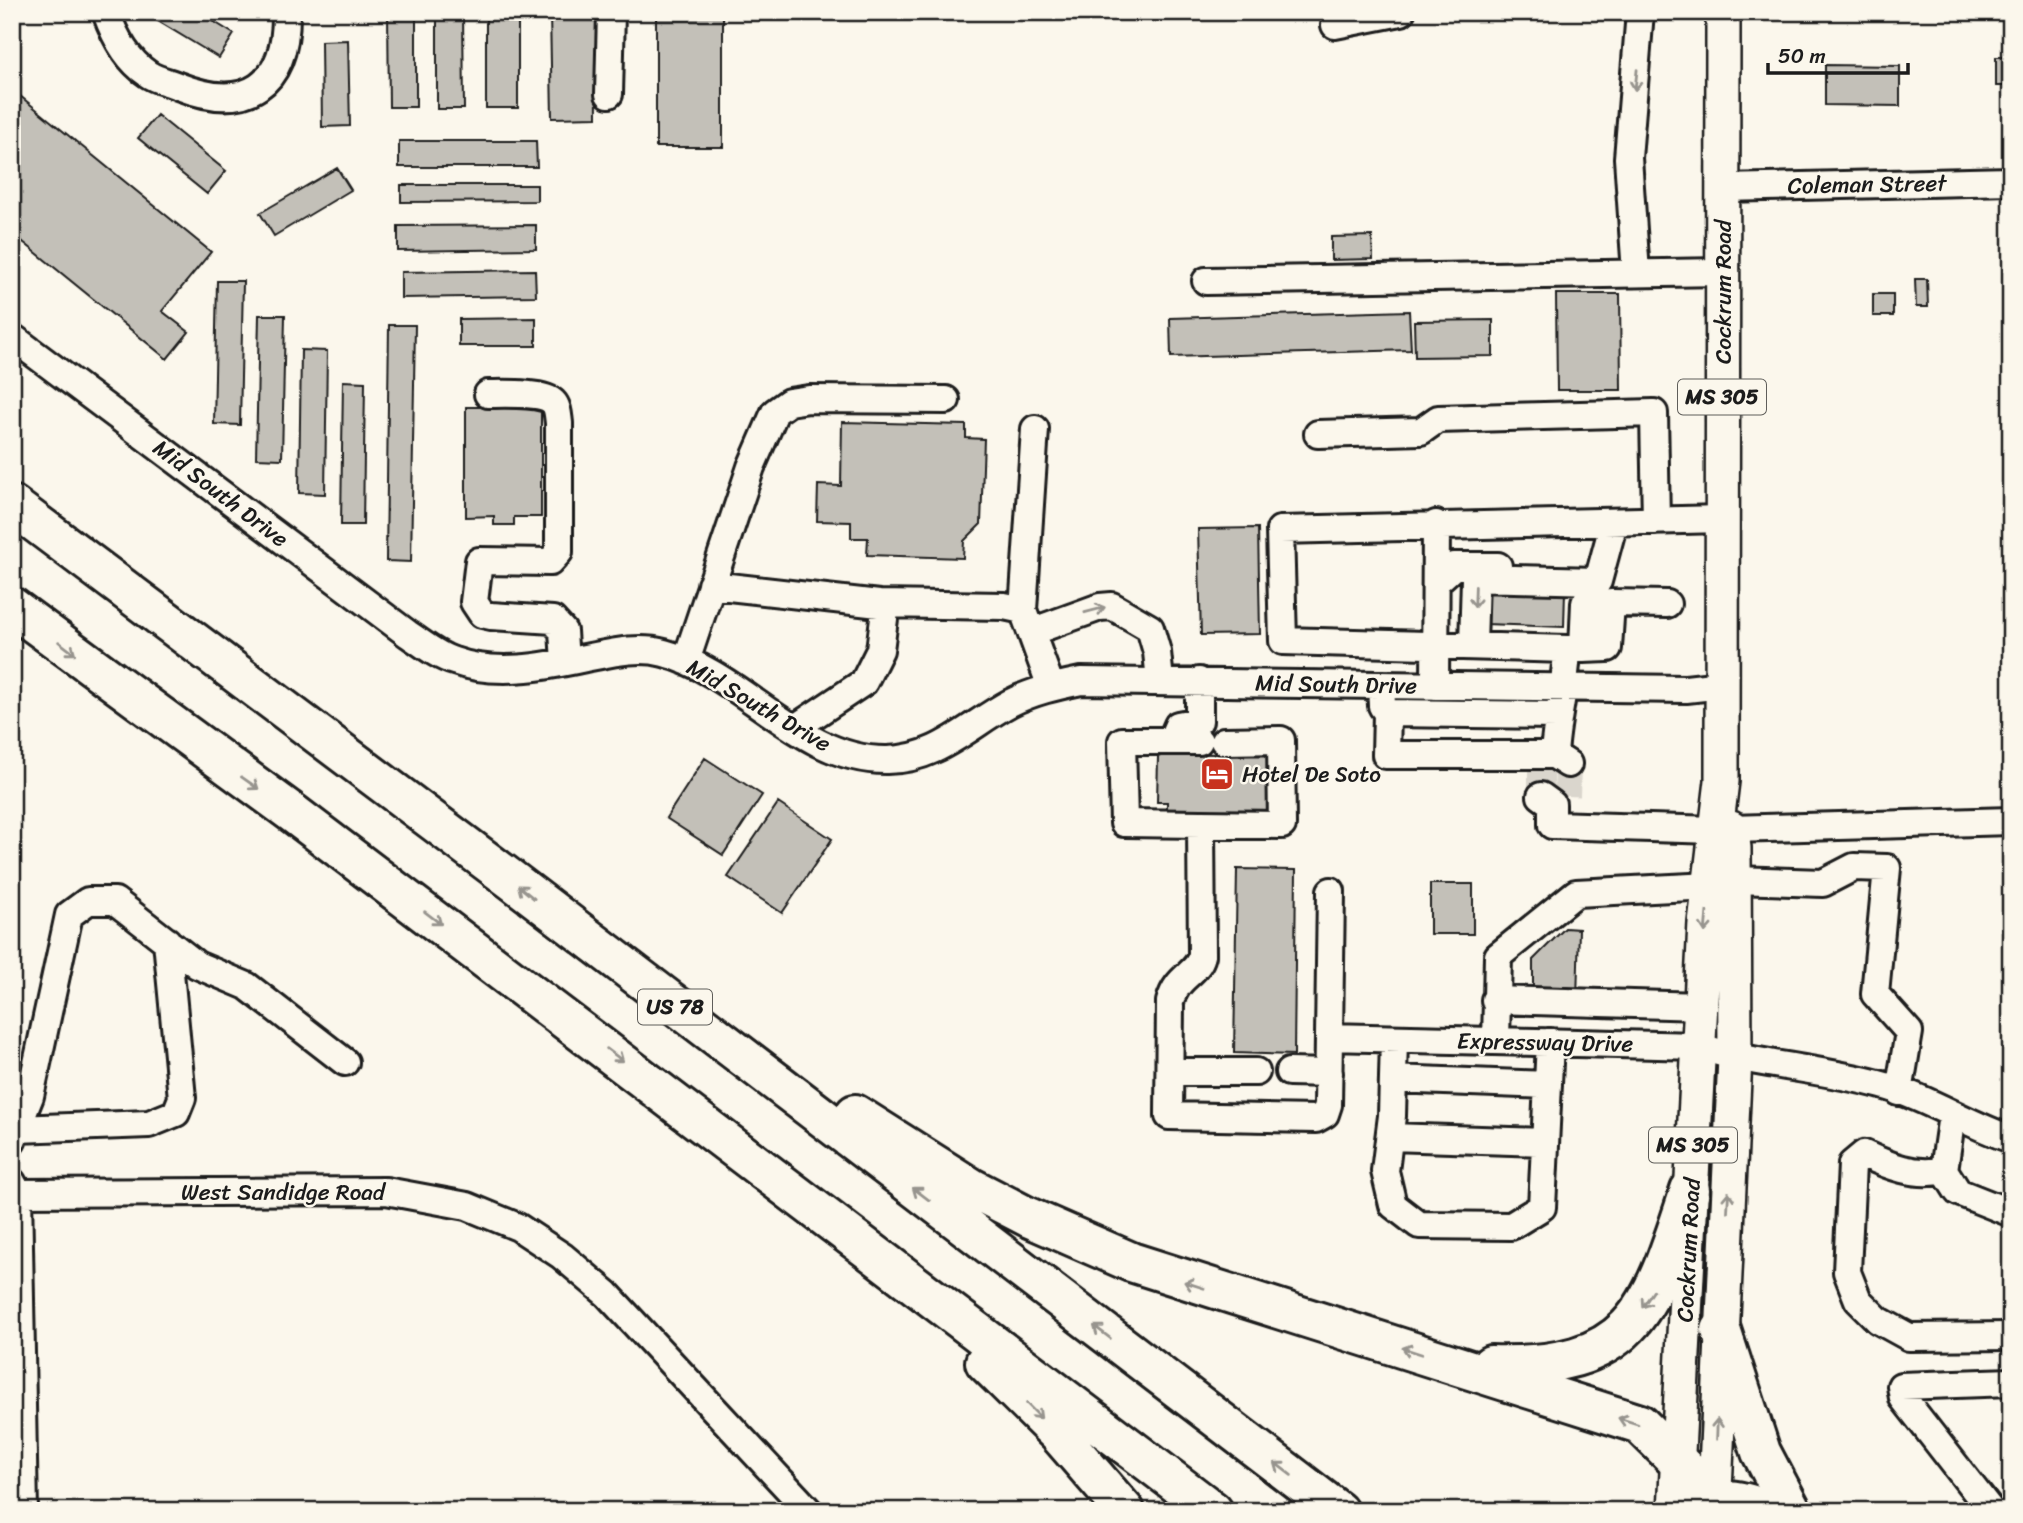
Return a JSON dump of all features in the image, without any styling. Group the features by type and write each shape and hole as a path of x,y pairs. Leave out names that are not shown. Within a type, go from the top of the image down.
{"highway":[{"name":"US 78","path":"12,505 513,881 570,928 1338,1511"},
{"path":"12,607 294,814 1213,1511"},
{"path":"570,928 680,992 892,1139 1028,1217 1131,1262 1185,1282 1640,1424 1677,1458 1715,1504"},
{"path":"1452,1364 1533,1366 1573,1358 1606,1346 1636,1316 1657,1286 1690,1190"},
{"path":"863,1243 919,1302 998,1374 1059,1436 1125,1511"},
{"path":"1721,1330 1761,1452 1791,1511"},
{"path":"1677,1511 1731,1499 1768,1511"}],"main road":[{"name":"Cockrum Road","path":"1715,1504 1735,1058 1722,883 1723,12"},
{"name":"Cockrum Road","path":"1677,1511 1677,1458 1698,1046 1701,1006 1722,883"}],"street":[{"path":"106,12 115,38 147,74 196,93 237,97 263,86 276,67 287,40 286,12"},
{"path":"609,94 611,12"},
{"path":"1335,24 1401,12"},
{"path":"1636,273 1628,158 1640,12"},
{"name":"Coleman Street","path":"1723,188 2011,181"},
{"path":"1206,281 1723,272"},
{"name":"Mid South Drive","path":"12,337 435,652 454,662 493,668 565,662 644,650 687,661 795,727 843,753 857,757 896,760 934,750 1010,703 1051,687 1105,680 1686,690 1722,685"},
{"path":"488,394 540,396 550,398 556,404 559,423 559,552 550,562 479,561 474,601 482,614 553,620 563,631 565,662"},
{"path":"687,661 751,467 775,412 789,402 809,399 946,400"},
{"path":"1318,434 1421,431 1438,419 1654,413 1656,521"},
{"path":"1035,429 1027,621 1051,687"},
{"path":"1284,684 1280,530 1436,524 1722,519"},
{"path":"1381,685 1382,706 1387,713 1386,755 1554,762 1557,715 1575,649 1599,589 1614,522"},
{"path":"1435,686 1436,524"},
{"path":"1436,582 1454,566 1599,589 1667,604"},
{"path":"1474,645 1475,578 1599,589"},
{"path":"711,585 879,604 1004,606 1027,621 1112,606 1150,628 1157,652 1160,681"},
{"path":"795,727 864,682 880,650 885,611 879,604"},
{"path":"1283,641 1435,643 1575,649"},
{"path":"1199,681 1214,736"},
{"path":"1387,713 1557,715"},
{"path":"1178,725 1214,736 1280,740 1282,825 1124,823 1122,741 1171,741 1178,725"},
{"path":"1553,798 1552,825 1723,830 2011,821"},
{"path":"1201,824 1202,955 1197,966 1174,988 1170,1002 1169,1116 1303,1120 1316,1119 1325,1114 1329,1073 1341,1037 1331,891"},
{"path":"1496,1041 1498,956 1576,893 1722,883 1823,883 1854,867 1887,868 1875,994 1909,1032 1899,1091"},
{"path":"167,941 181,1098 176,1113 149,1124 15,1135 30,1096 69,915 88,901 115,901 167,941 197,965 247,986 345,1062"},
{"path":"1495,1000 1701,1006"},
{"name":"Expressway Drive","path":"1341,1037 1698,1046 1735,1058 1830,1071 1899,1091 2011,1139"},
{"path":"1394,1039 1394,1079 1385,1171 1393,1205 1419,1225 1511,1226 1542,1207 1550,1042"},
{"path":"1170,1072 1256,1072"},
{"path":"1289,1072 1329,1073"},
{"path":"1394,1079 1548,1085"},
{"path":"1952,1115 1944,1170 1958,1192 2011,1213"},
{"path":"1390,1137 1545,1142"},
{"path":"1944,1170 1927,1174 1886,1164 1864,1154 1852,1164 1847,1272 1858,1300 1878,1320 1909,1337 2011,1336"},
{"path":"14,1189 23,1511"},
{"name":"West Sandidge Road","path":"14,1189 386,1191 439,1199 494,1216 541,1241 607,1294 809,1511"},
{"path":"1991,1511 1903,1398 1901,1386 2011,1382"}],"building":[{"path":"156,12 198,12 234,34 219,58 153,18"},
{"path":"388,12 416,12 416,107 389,107"},
{"path":"437,12 463,12 464,109 437,109"},
{"path":"486,12 518,12 518,108 486,108"},
{"path":"550,12 596,12 597,117 552,118"},
{"path":"656,12 723,12 723,147 656,147"},
{"path":"348,40 350,126 322,127 321,41"},
{"path":"1996,57 2011,57 2011,86 1996,86"},
{"path":"1825,65 1900,66 1900,106 1825,105"},
{"path":"14,91 211,252 162,311 189,332 167,359 12,233"},
{"path":"157,115 226,171 207,194 138,138"},
{"path":"399,141 536,141 537,167 399,167"},
{"path":"337,168 351,190 274,236 260,213"},
{"path":"401,185 537,185 537,201 401,202"},
{"path":"536,225 536,249 398,251 398,226"},
{"path":"1372,236 1373,259 1331,260 1331,237"},
{"path":"535,270 536,296 401,298 401,272"},
{"path":"1915,279 1927,279 1928,307 1916,307"},
{"path":"217,281 243,281 240,425 214,424"},
{"path":"1556,294 1620,294 1621,390 1557,390"},
{"path":"1873,294 1893,294 1893,316 1873,316"},
{"path":"1409,311 1411,350 1171,357 1170,318"},
{"path":"259,315 285,315 282,459 256,458"},
{"path":"536,318 536,346 459,346 459,319"},
{"path":"1493,320 1493,356 1415,357 1414,321"},
{"path":"389,325 415,325 411,562 386,561"},
{"path":"301,350 327,351 325,494 299,493"},
{"path":"343,381 365,382 363,525 341,525"},
{"path":"466,407 541,407 541,517 514,517 514,525 494,525 494,516 466,517"},
{"path":"842,422 966,425 966,438 984,439 981,524 964,541 963,558 867,555 868,538 851,538 851,522 817,521 818,485 841,486"},
{"path":"1258,528 1260,634 1201,635 1198,529"},
{"path":"1486,587 1565,590 1564,627 1485,624"},
{"path":"1168,753 1274,755 1277,803 1268,803 1268,812 1167,810 1167,802 1157,802 1158,757"},
{"path":"705,758 762,795 723,855 666,818"},
{"path":"778,803 832,839 782,913 728,877"},
{"path":"1237,869 1296,870 1294,1055 1234,1053"},
{"path":"1430,884 1473,884 1473,934 1430,934"},
{"path":"1565,928 1579,929 1577,1000 1533,999 1533,960"}],"tunnel":[{"path":"1541,764 1541,796"},
{"path":"1567,796 1568,764"}],"place":[{"name":"Hotel De Soto","path":"1217,774"}]}
